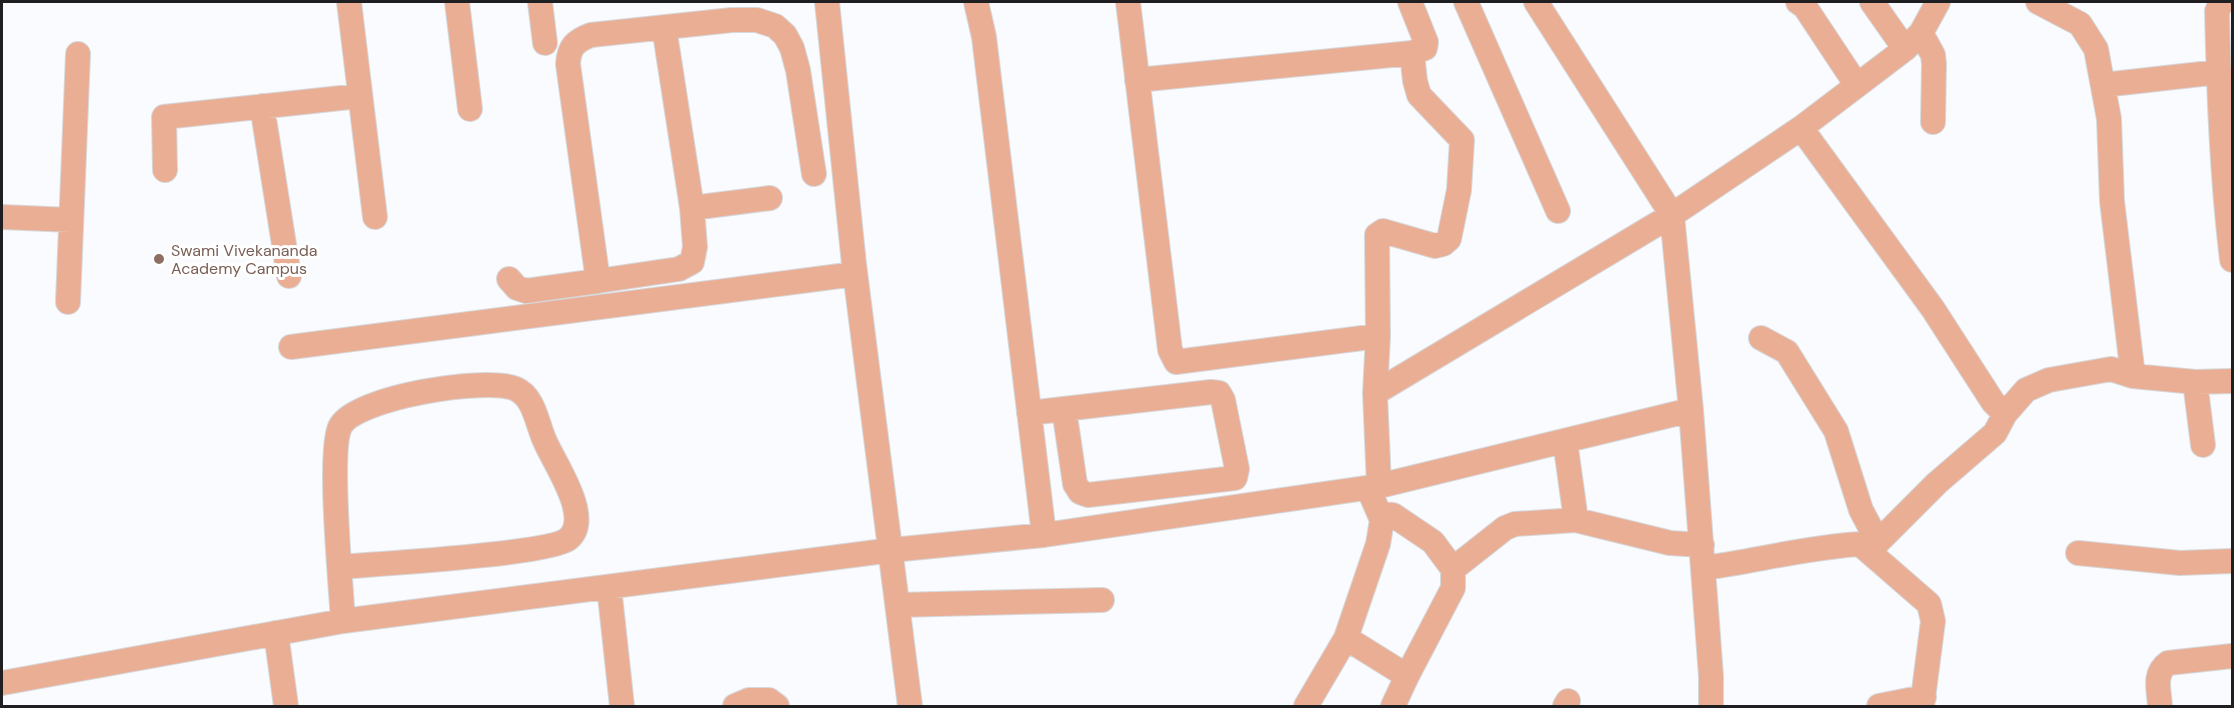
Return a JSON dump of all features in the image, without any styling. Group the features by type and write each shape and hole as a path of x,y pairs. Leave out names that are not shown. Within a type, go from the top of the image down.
{"street":[{"path":"349,2 375,217"},
{"path":"457,2 470,109"},
{"path":"540,2 545,43"},
{"path":"826,2 855,274 892,550 910,706"},
{"path":"976,2 984,37 1044,535"},
{"path":"1128,2 1170,350 1176,362 1378,336"},
{"path":"1137,80 1413,53 1425,48 1426,42 1410,2"},
{"path":"1466,2 1558,211"},
{"path":"1536,2 1672,215 1703,557 1711,706"},
{"path":"1798,2 1805,7 1856,84"},
{"path":"1872,2 1913,41 1933,55 1933,122"},
{"path":"2038,2 2067,9 2096,49 2109,119 2112,201 2133,376"},
{"path":"2221,2 2217,11 2224,194 2232,260"},
{"path":"1375,393 1672,215 1801,128 1913,41 1943,3"},
{"path":"598,281 569,52 577,40 591,35 732,20 757,20 775,27 784,35 792,48 806,111 814,174"},
{"path":"509,279 517,288 526,291 679,269 692,262 695,247 692,208 664,27"},
{"path":"1306,706 1346,638 1378,544 1382,520 1373,487 1378,336 1377,235 1383,231 1435,246 1443,244 1449,239 1459,190 1462,140 1419,95 1415,81 1413,53"},
{"path":"68,302 78,54"},
{"path":"2103,85 2219,72"},
{"path":"165,170 164,117 359,96"},
{"path":"262,106 289,276"},
{"path":"806,111 837,106"},
{"path":"1801,128 1933,309 1993,402 2004,414"},
{"path":"692,208 770,198"},
{"path":"2,217 71,220"},
{"path":"291,347 855,274"},
{"path":"1761,338 1787,352 1836,431 1874,547 1929,604 1933,621 1923,702 1879,706"},
{"path":"1874,547 1936,483 1995,433 2004,414 2026,390 2049,380 2111,369 2133,376 2195,382 2232,381"},
{"path":"2195,382 2203,445"},
{"path":"340,567 517,551 556,545 567,540 573,534 577,520 574,503 543,439 529,399 516,389 493,386 406,394 378,401 356,411 341,424 336,438 336,460 340,567 343,621"},
{"path":"1029,413 1211,392 1218,393 1223,400 1237,469 1235,478 1088,495 1080,492 1075,484 1064,409"},
{"path":"2,683 343,621 892,550 1044,535 1373,487 1691,410"},
{"path":"1565,441 1576,520"},
{"path":"1380,514 1393,515 1433,542 1454,569 1452,588 1393,706"},
{"path":"1454,569 1515,524 1576,520 1670,543 1703,557 1766,560 1832,546 1860,544 1874,547"},
{"path":"2078,553 2171,563 2232,561"},
{"path":"609,587 622,706"},
{"path":"898,604 1102,600"},
{"path":"276,633 286,706"},
{"path":"1346,638 1407,676"},
{"path":"2160,706 2157,677 2160,669 2168,663 2232,656"},
{"path":"735,706 749,700 769,700 777,706"}],"place":[{"name":"Swami Vivekananda Academy Campus","path":"159,259"}]}
